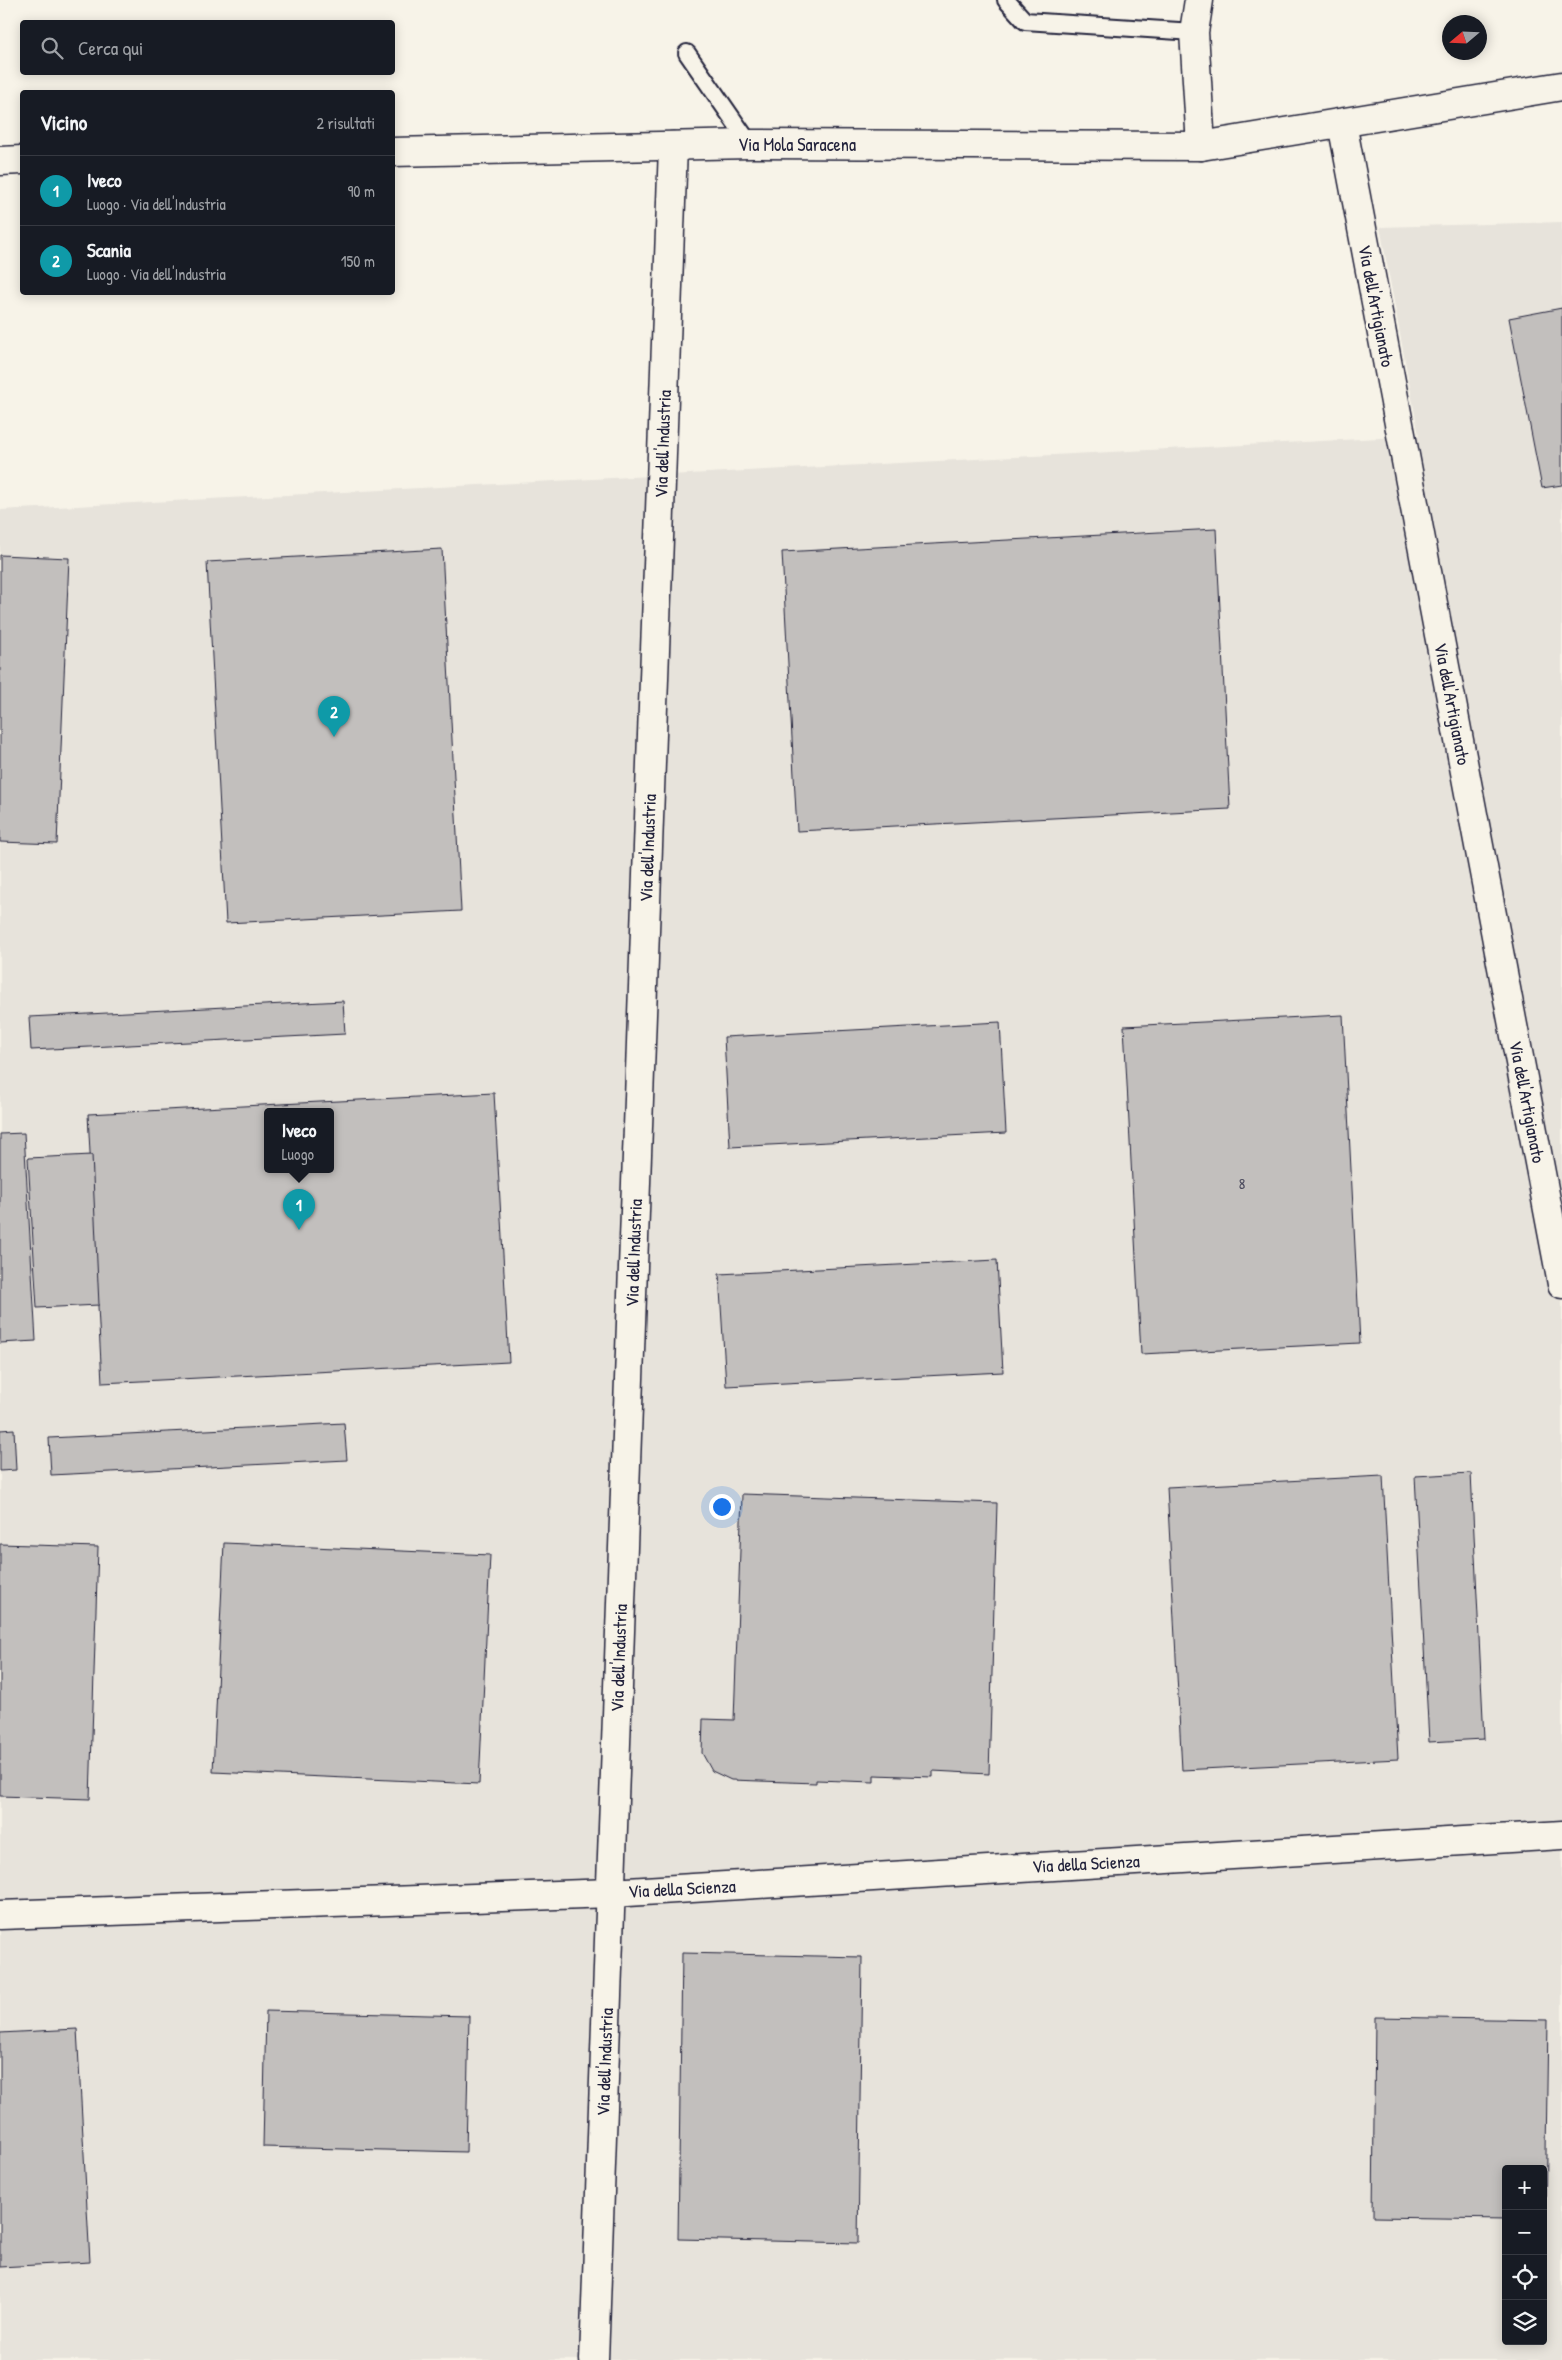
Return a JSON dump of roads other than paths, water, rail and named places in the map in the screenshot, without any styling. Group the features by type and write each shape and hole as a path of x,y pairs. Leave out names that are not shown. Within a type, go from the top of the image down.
{"street":[{"path":"1199,0 1194,32 1201,146"},
{"name":"Via Mola Saracena","path":"395,152 750,144 1201,146 1562,86"},
{"name":"Via dell'Artigianato","path":"1342,123 1562,1284"},
{"name":"Via dell'Industria","path":"594,2360 673,146"},
{"path":"0,161 20,160"},
{"name":"Via della Scienza","path":"0,1915 611,1893 1562,1835"}],"lane":[{"path":"1006,0 1025,21 1194,32"},
{"path":"687,53 750,144"}],"place":[{"name":"Scania","path":"334,737"},
{"name":"Iveco","path":"299,1230"}]}
